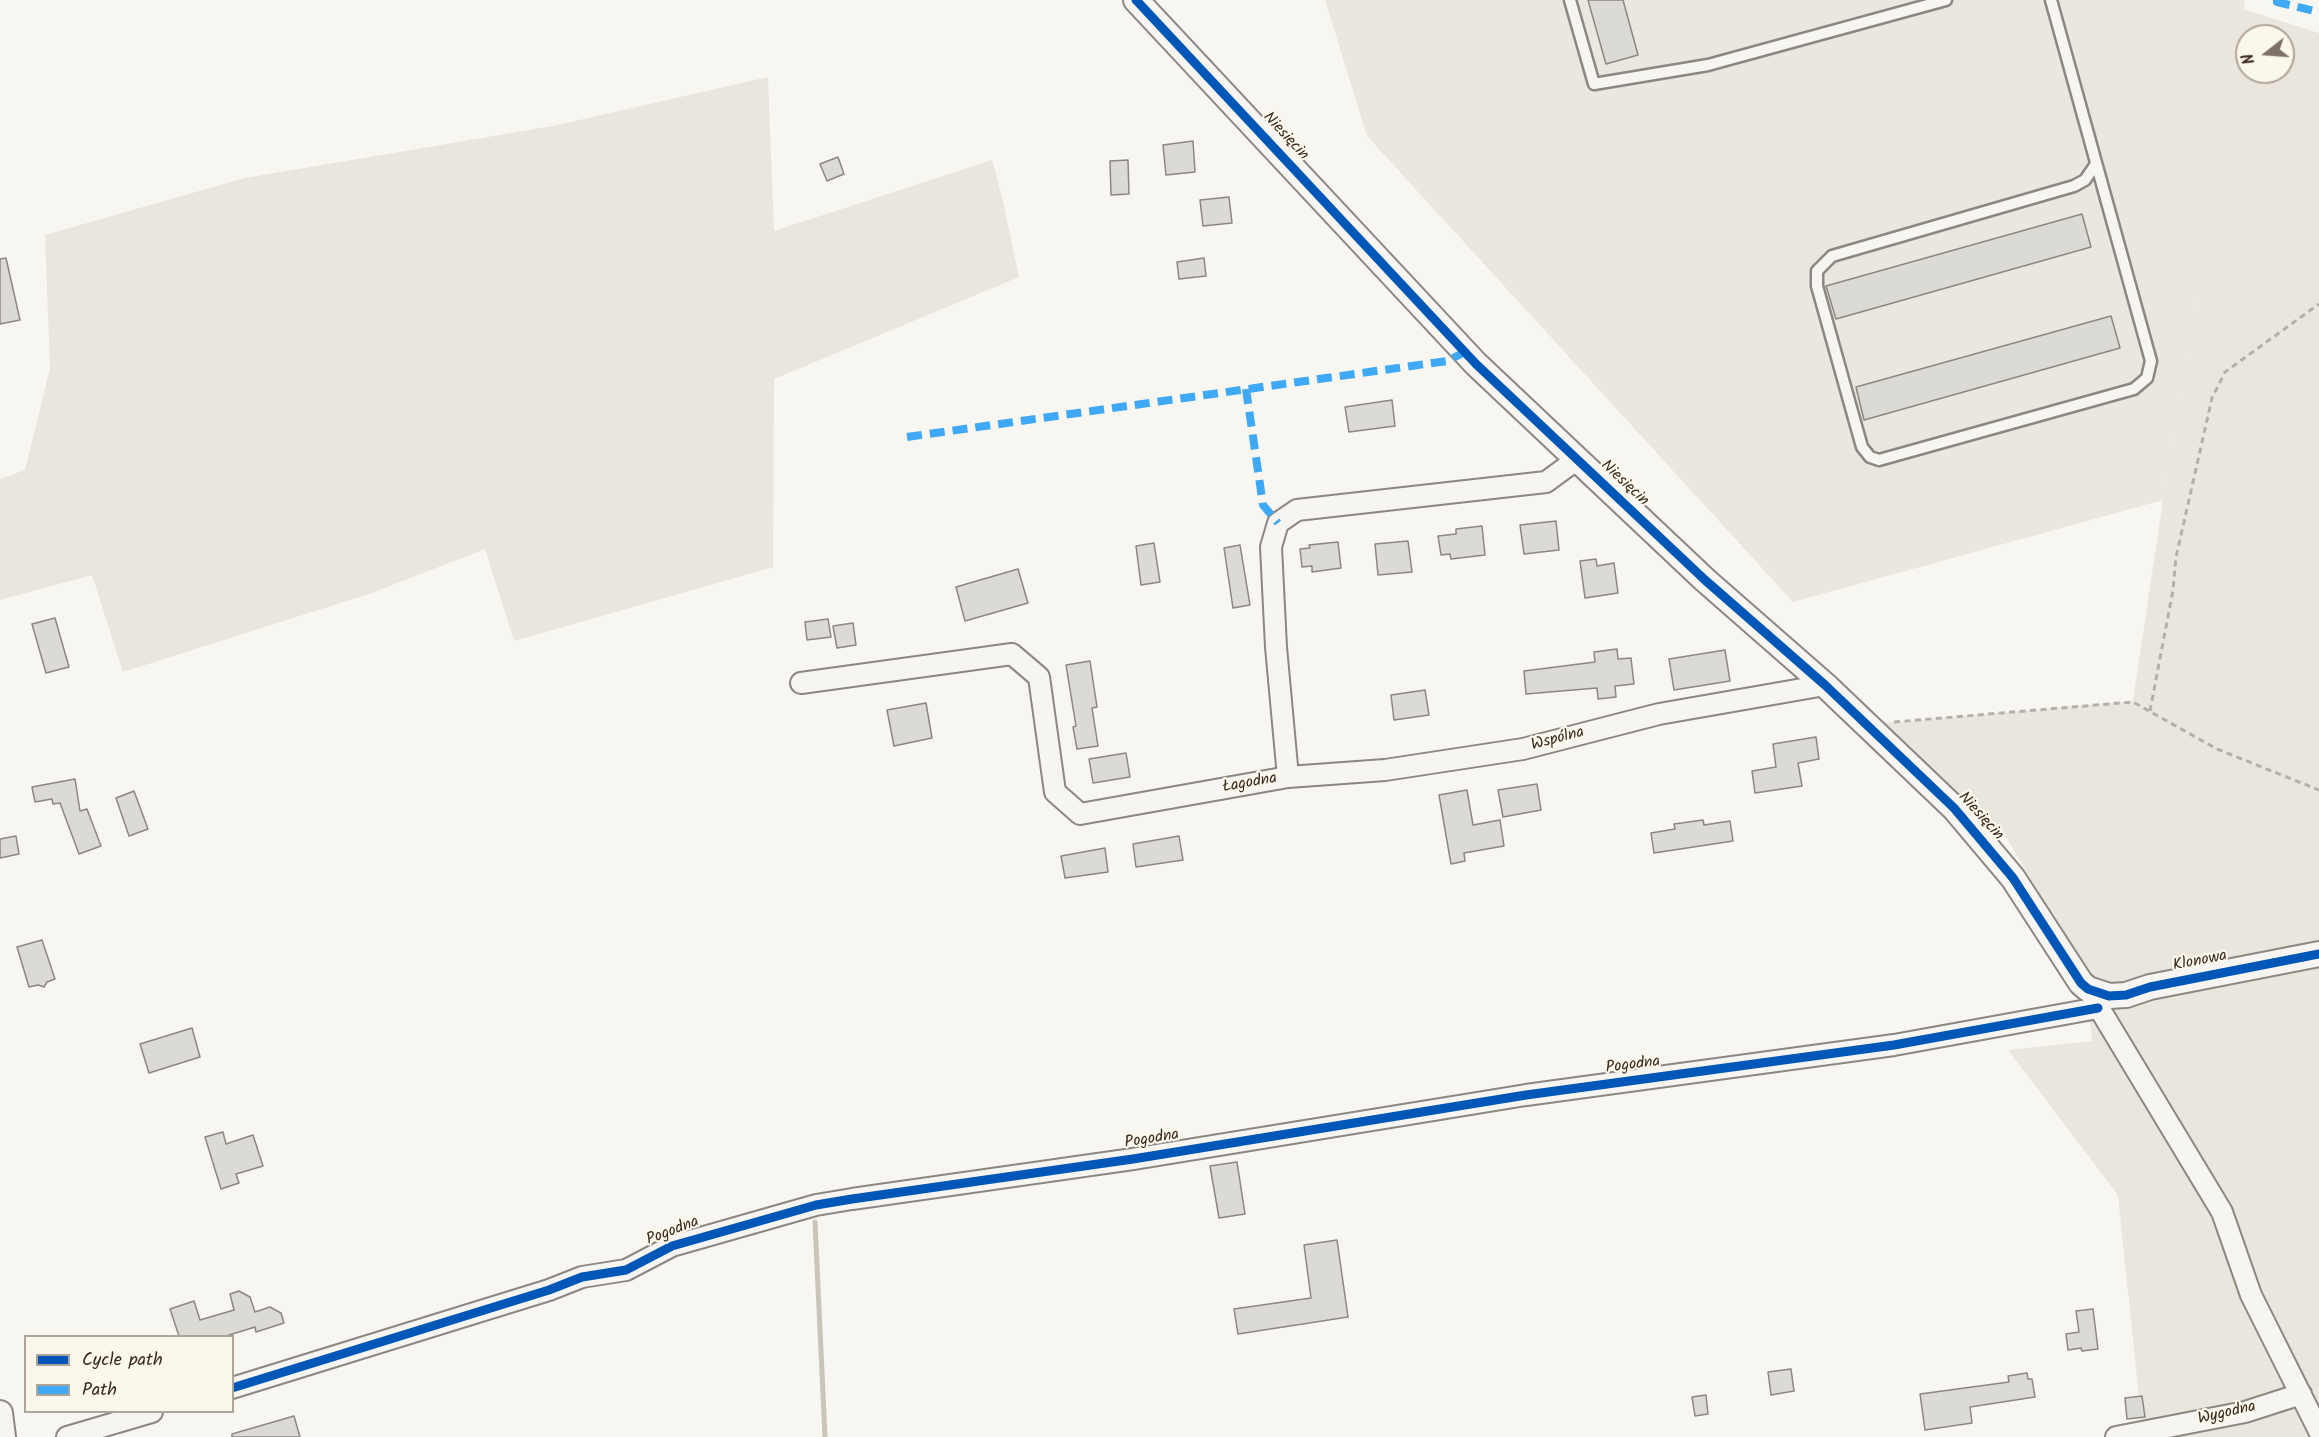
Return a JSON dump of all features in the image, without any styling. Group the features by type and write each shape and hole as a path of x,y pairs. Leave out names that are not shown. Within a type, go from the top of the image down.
{"street":[{"name":"Niesięcin","path":"1136,0 1451,337 1576,460 1726,600 1868,724 1939,794 1998,859 2026,896 2074,974 2093,999"},
{"name":"Łagodna","path":"801,682 1012,654 1039,677 1055,792 1080,814 1288,777 1276,647 1271,548 1278,523 1297,510 1546,482 1576,460"},
{"name":"Wspólna","path":"1288,777 1385,770 1524,749 1659,714 1825,685"},
{"name":"Klonowa","path":"2093,999 2126,995 2150,987 2319,954"},
{"name":"Pogodna","path":"234,1387 575,1280 626,1270 672,1246 816,1205 1133,1159 1526,1095 1894,1045 2093,999"},
{"path":"2093,999 2222,1212 2251,1295 2319,1431"},
{"name":"Wygodna","path":"2116,1437 2245,1412 2301,1394"},
{"path":"0,1413 3,1437"},
{"path":"67,1437 149,1413"}],"lane":[{"path":"1570,0 1594,84 1708,65 1903,6 1946,0"},
{"path":"2051,0 2151,361 2147,378 2134,389 1879,460 1870,457 1862,447 1817,286 1817,271 1832,256 2074,186 2085,180 2096,164"}],"path":[{"path":"2150,711 2179,546 2212,398 2225,372 2319,303"},
{"path":"1868,724 2133,702 2217,749 2319,790"}],"shaded area":[{"path":"1325,0 2245,0 2241,24 2235,24 2235,67 2193,346 2163,500 1793,602 1367,136"},
{"path":"2243,9 2290,24 2241,24"},
{"path":"2295,25 2319,33 2319,1437 2143,1437 2118,1195 2008,1050 2092,1041 2086,975 2007,838 1883,723 2133,701 2163,500 2193,346 2235,63 2235,84 2295,84"},
{"path":"768,77 774,231 992,160 1019,277 774,379 773,567 514,641 485,549 372,593 123,672 92,575 0,600 0,479 25,470 50,368 45,235 245,178 553,126"}],"building":[{"path":"1588,0 1623,0 1638,55 1606,64"},
{"path":"1193,141 1195,172 1166,175 1163,145"},
{"path":"838,157 844,174 827,181 820,164"},
{"path":"1128,160 1129,194 1111,195 1110,161"},
{"path":"1229,197 1232,223 1203,226 1200,200"},
{"path":"2082,214 2091,247 1836,319 1826,286"},
{"path":"6,258 20,320 0,324 0,259"},
{"path":"1204,258 1206,276 1179,279 1177,262"},
{"path":"2111,316 2120,348 1864,420 1856,387"},
{"path":"1392,400 1395,426 1349,432 1345,407"},
{"path":"1556,521 1559,550 1524,554 1520,525"},
{"path":"1482,526 1485,555 1451,559 1450,554 1441,555 1438,536 1456,534 1456,529"},
{"path":"1408,541 1412,572 1378,575 1375,544"},
{"path":"1338,542 1341,568 1312,572 1312,566 1302,567 1300,549 1310,548 1309,545"},
{"path":"1154,543 1160,582 1141,585 1136,546"},
{"path":"1240,545 1250,605 1233,608 1224,548"},
{"path":"1596,559 1597,566 1614,563 1618,593 1585,598 1580,561"},
{"path":"1018,569 1028,603 965,621 956,587"},
{"path":"55,618 69,667 46,673 32,624"},
{"path":"828,619 831,637 807,640 805,622"},
{"path":"853,623 856,645 837,648 833,626"},
{"path":"1617,649 1618,659 1631,658 1634,684 1615,686 1616,697 1598,699 1597,688 1526,694 1524,671 1595,662 1594,652"},
{"path":"1725,650 1730,681 1674,690 1669,659"},
{"path":"1090,661 1097,707 1092,708 1098,746 1077,749 1073,727 1076,726 1066,665"},
{"path":"1425,690 1429,715 1394,720 1391,695"},
{"path":"926,703 932,738 894,746 887,710"},
{"path":"1816,737 1819,759 1798,763 1802,786 1755,793 1752,771 1776,767 1773,744"},
{"path":"1126,753 1130,777 1093,783 1089,759"},
{"path":"75,779 80,811 87,809 101,846 79,854 60,803 53,804 52,799 35,802 32,787"},
{"path":"1537,784 1541,810 1503,817 1498,790"},
{"path":"1467,790 1473,825 1500,820 1504,846 1464,853 1465,861 1451,864 1439,795"},
{"path":"134,791 148,829 129,836 116,798"},
{"path":"1703,820 1704,825 1730,821 1733,841 1654,853 1651,833 1675,829 1674,824"},
{"path":"16,836 19,854 0,858 0,839"},
{"path":"1179,836 1183,860 1136,867 1133,844"},
{"path":"1105,848 1108,872 1065,878 1061,856"},
{"path":"42,940 55,979 47,982 44,987 38,985 29,987 17,947"},
{"path":"192,1028 200,1057 149,1073 140,1044"},
{"path":"223,1132 226,1144 253,1135 263,1166 236,1174 239,1183 221,1189 205,1137"},
{"path":"1237,1162 1245,1214 1219,1218 1210,1166"},
{"path":"1337,1240 1348,1317 1238,1334 1234,1309 1311,1298 1304,1245"},
{"path":"239,1291 250,1297 255,1312 270,1307 281,1313 284,1323 256,1332 255,1327 229,1335 179,1335 170,1309 194,1301 200,1320 234,1310 230,1294"},
{"path":"2093,1309 2098,1349 2068,1350 2066,1334 2079,1332 2076,1311"},
{"path":"1791,1369 1794,1391 1771,1395 1768,1372"},
{"path":"2027,1373 2028,1379 2032,1379 2035,1397 1970,1407 1972,1423 1925,1430 1920,1394 2009,1382 2008,1376"},
{"path":"1706,1395 1708,1414 1695,1416 1692,1397"},
{"path":"2142,1396 2145,1417 2127,1419 2125,1398"},
{"path":"294,1416 300,1437 232,1437 232,1434"}],"waterway":[{"path":"815,1222 825,1437"}],"marked path":[{"path":"2277,0 2277,2 2319,12"},
{"path":"907,437 1447,361 1465,352"},
{"path":"1246,389 1263,505 1278,523"}],"cycle path":[{"path":"1136,0 1476,364 1705,580 1825,685 1954,808 2013,878 2081,983 2088,989 2109,996 2126,995 2150,987 2319,954"},
{"path":"234,1387 549,1290 582,1277 626,1270 672,1246 816,1205 1133,1159 1526,1095 1894,1045 2098,1008"}]}
